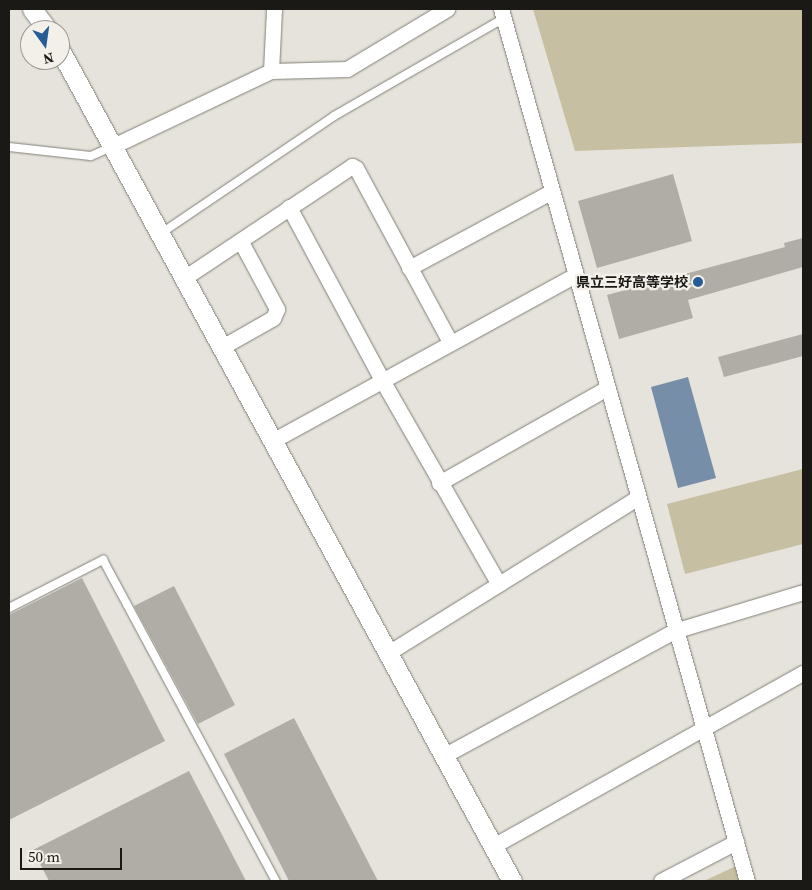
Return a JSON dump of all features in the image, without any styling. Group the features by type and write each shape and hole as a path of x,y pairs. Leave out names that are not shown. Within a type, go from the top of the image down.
{"street":[{"path":"32,9 40,20"},
{"path":"271,71 274,9"},
{"path":"112,147 271,71 347,69 447,9"},
{"path":"502,14 674,631 747,881"},
{"path":"70,69 512,881"},
{"path":"184,278 241,242 352,166 356,168 450,342"},
{"path":"409,268 551,192"},
{"path":"290,207 439,483 499,584"},
{"path":"222,347 273,318 276,309 241,242"},
{"path":"272,441 450,342 574,276"},
{"path":"439,483 607,388"},
{"path":"388,653 637,498"},
{"path":"443,756 674,631 803,592"},
{"path":"493,846 703,731 803,673"},
{"path":"661,881 736,842"}],"lane":[{"path":"160,234 334,116 502,14"},
{"path":"9,147 91,156 112,147"},
{"path":"9,608 103,560 276,881"}],"shaded area":[{"path":"533,9 803,9 803,143 575,151"},
{"path":"803,469 803,544 685,574 667,504"},
{"path":"736,866 740,881 704,881"}],"water":[{"path":"688,377 716,478 678,488 651,387"}],"building":[{"path":"673,174 692,241 597,268 578,201"},
{"path":"803,238 803,267 688,300 693,318 619,339 607,295 785,247 784,243"},
{"path":"803,334 803,356 724,377 718,357"},
{"path":"82,578 165,741 9,820 9,615"},
{"path":"174,586 235,705 198,724 134,606"},
{"path":"294,718 378,881 289,881 224,754"},
{"path":"189,771 246,881 49,881 33,850"}],"place":[{"name":"県立三好高等学校","path":"698,282"}]}
